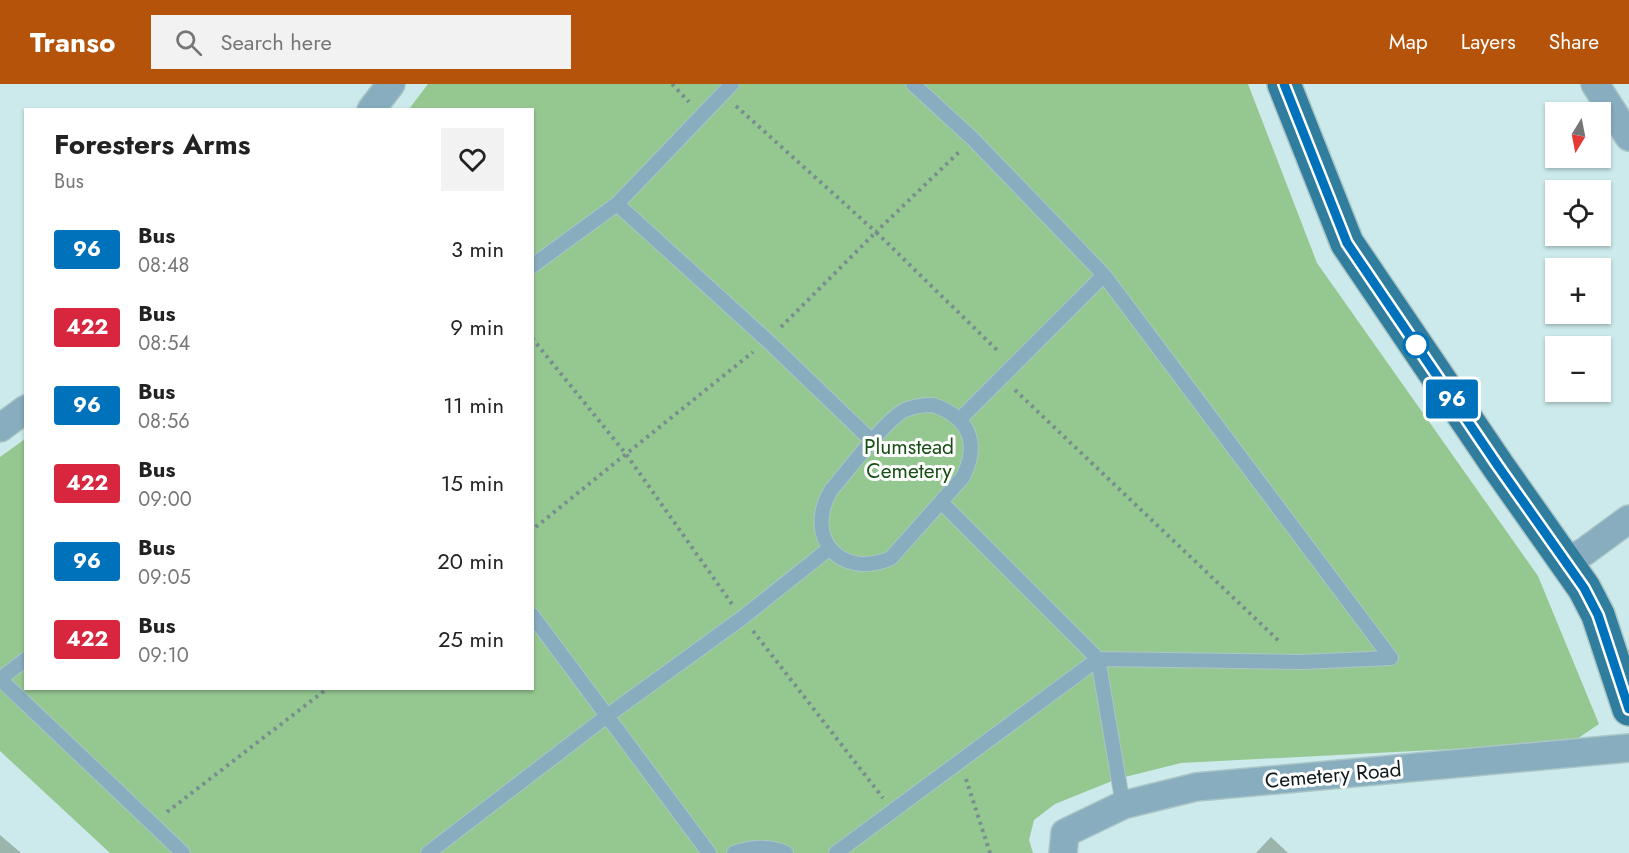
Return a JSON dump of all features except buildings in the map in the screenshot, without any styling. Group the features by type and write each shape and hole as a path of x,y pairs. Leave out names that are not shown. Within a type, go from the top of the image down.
{"main road":[{"path":"1284,84 1347,243 1491,457 1584,588 1598,615 1629,709"}],"street":[{"path":"373,108 391,84"},
{"path":"1595,84 1629,136"},
{"path":"0,428 24,410"},
{"path":"1565,562 1584,552 1629,519"},
{"name":"Cemetery Road","path":"1063,853 1065,833 1123,805 1196,787 1629,748"}],"lane":[{"path":"836,853 961,763 1098,659 1302,662 1391,658 1104,274 973,139 913,84"},
{"path":"534,265 617,204 727,89"},
{"path":"617,204 768,341 873,442"},
{"path":"960,419 1104,274"},
{"path":"933,405 947,410 960,419 968,432 972,448 970,464 963,477 903,547 891,558 877,564 865,565 842,558 830,548 823,534 820,518 823,504 831,490 873,442 903,411 917,406 933,405"},
{"path":"941,502 1098,659 1123,805"},
{"path":"428,853 607,716 742,618 830,548"},
{"path":"534,618 709,853"},
{"path":"24,661 0,679 183,853"},
{"path":"734,853 756,847 776,849 786,853"}],"path":[{"path":"672,84 702,116"},
{"path":"727,89 1013,366"},
{"path":"534,528 768,341 876,232 973,139"},
{"path":"534,340 626,454 742,618 893,810"},
{"path":"1001,376 1302,662"},
{"path":"152,823 325,690"},
{"path":"961,763 990,853"}],"green space":[{"name":"Plumstead Cemetery","path":"428,84 1248,84 1317,263 1538,576 1599,724 1571,743 1181,763 1117,779 1055,804 1034,820 1029,840 1033,853 110,853 0,751 0,457 24,440 24,690 534,690 534,108 410,108"}],"bus line":[{"name":"96","path":"1284,84 1347,243 1498,466 1584,588 1598,615 1629,709"}]}
